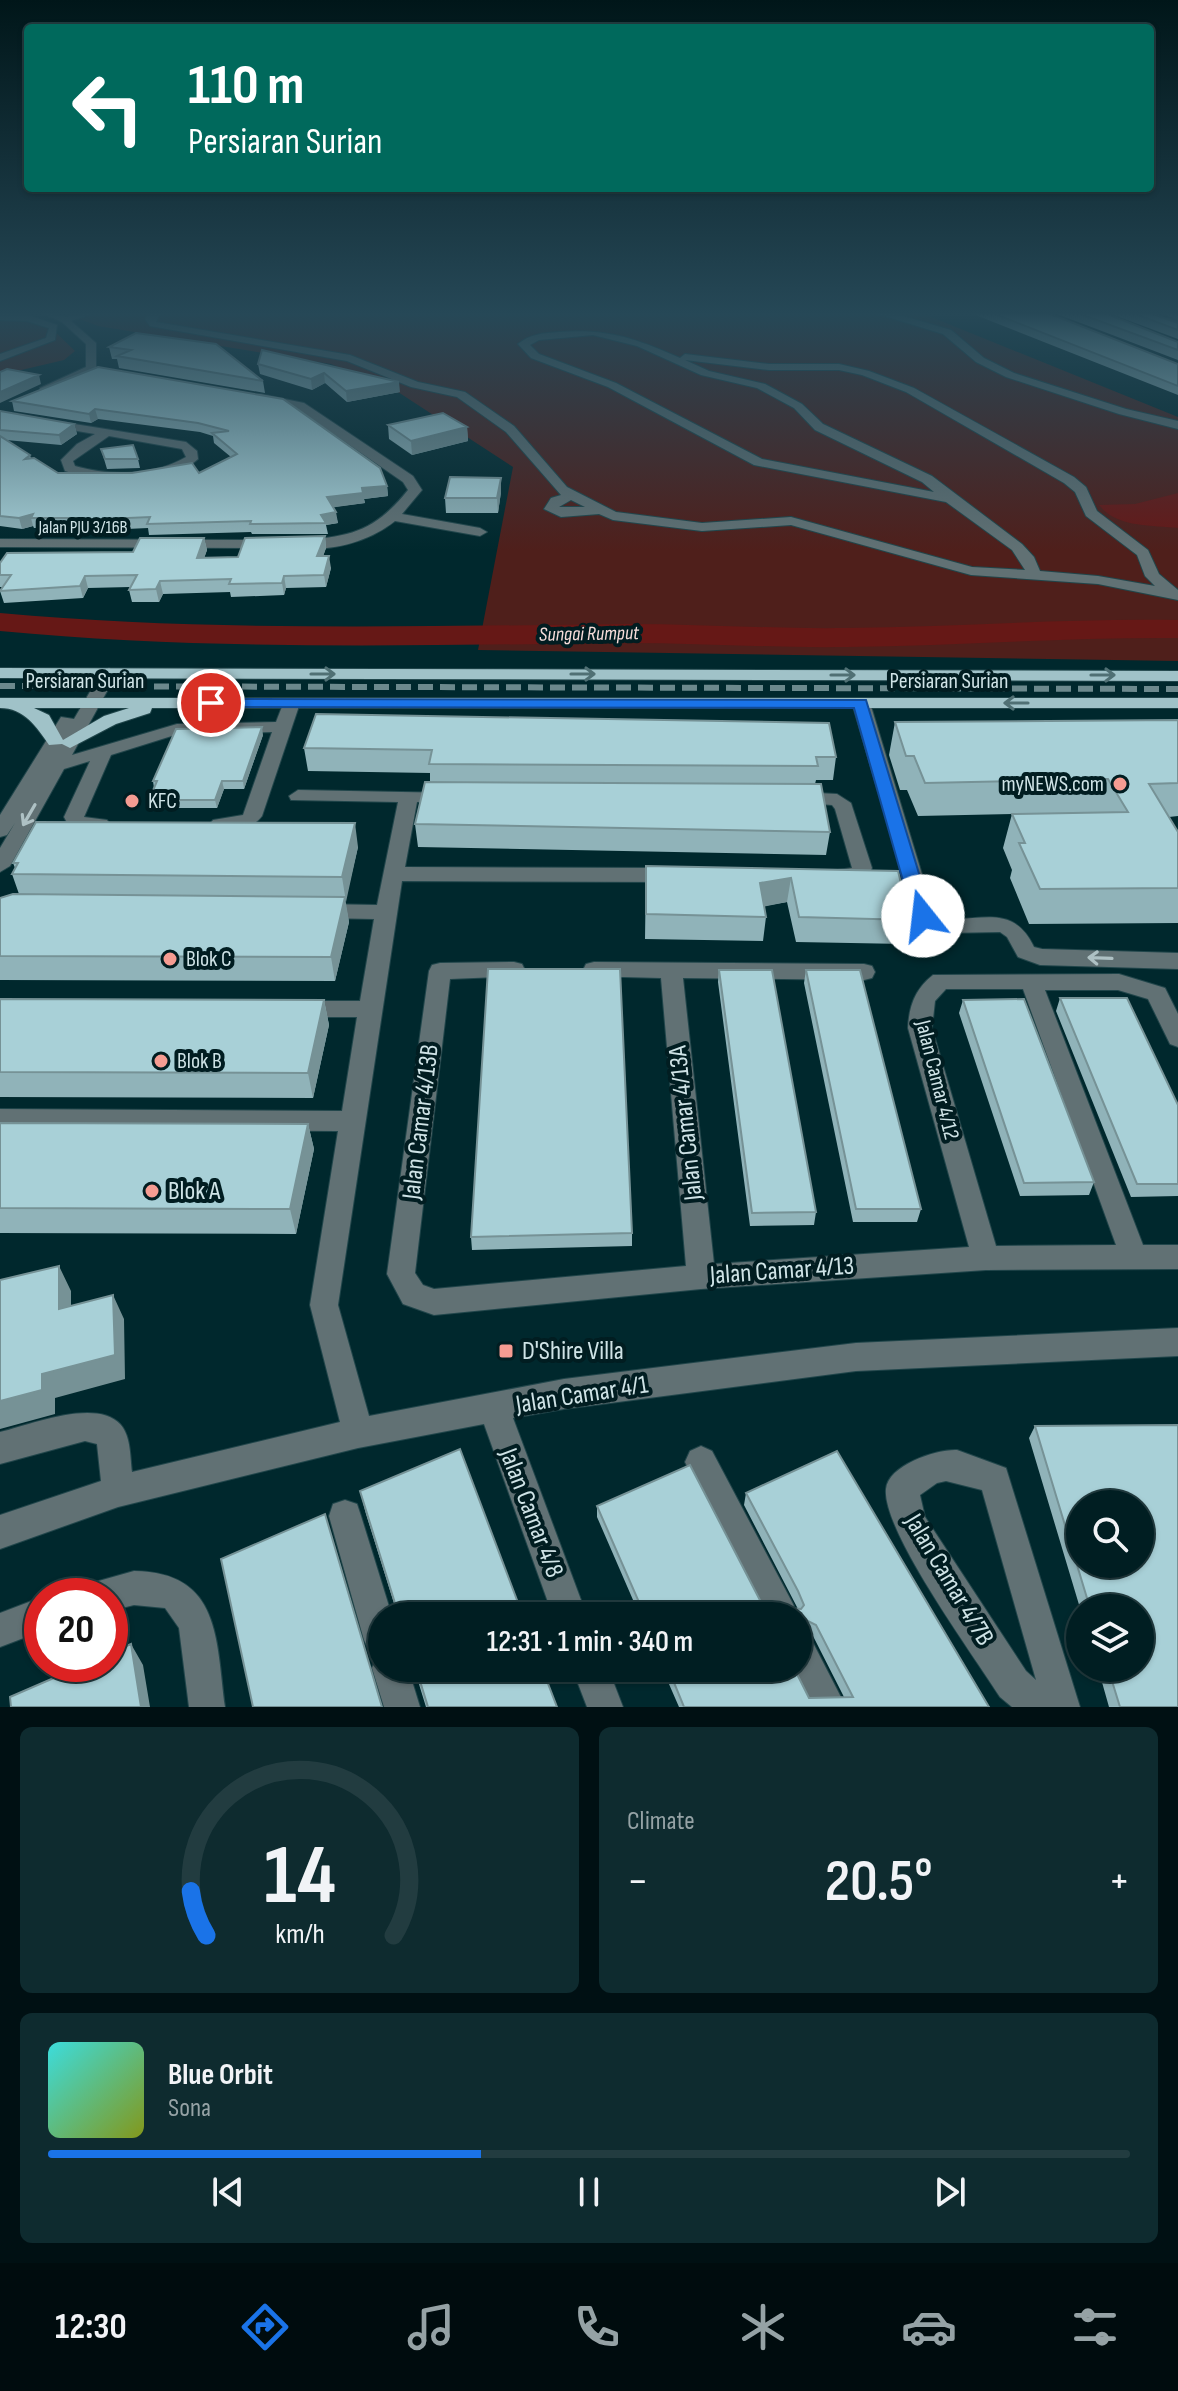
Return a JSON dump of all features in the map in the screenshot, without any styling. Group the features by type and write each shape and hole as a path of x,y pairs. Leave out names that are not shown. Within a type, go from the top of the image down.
{"main road":[{"name":"Persiaran Surian","path":"0,666 245,673"},
{"name":"Persiaran Surian","path":"0,673 1178,676"},
{"name":"Persiaran Surian","path":"2,703 1178,703"},
{"path":"2,703 43,719 62,742 140,709 184,703"}],"street":[{"path":"26,398 40,392"},
{"path":"449,392 461,394 510,429 570,496 636,521 702,527 791,521 971,571 1098,580 1177,595"},
{"path":"625,392 758,462 950,499"},
{"path":"774,392 808,414 819,427 927,479 950,499 969,509 989,529 1020,546 1028,556 1033,574"},
{"path":"913,392 1069,480 1081,490 1091,513 1135,544 1149,562 1152,576 1177,595"},
{"path":"1061,392 1123,412 1178,425"},
{"path":"250,395 300,405 408,479 415,490 395,517 480,532"},
{"path":"0,412 13,404"},
{"path":"0,412 186,446 193,454 192,459 174,470 148,474 84,473 69,468 67,460 73,453 107,432"},
{"path":"570,496 551,505 551,509 561,513 602,510"},
{"name":"Jalan PJU 3/16B","path":"0,543 315,543 364,535 385,527 395,517"},
{"path":"0,831 62,742 103,673"},
{"path":"204,824 236,824 252,816 291,703"},
{"path":"861,703 884,747 926,921 940,926 1007,927 1017,935 1026,952 1040,957 1178,961"},
{"path":"57,765 177,729 281,727"},
{"path":"0,866 57,765 62,742"},
{"path":"104,750 74,817 77,824 125,824"},
{"path":"298,796 472,797"},
{"path":"358,1433 324,1305 386,912 409,797"},
{"path":"775,798 823,798 837,800 844,807 862,868 859,874 812,876"},
{"path":"393,874 688,875"},
{"path":"306,911 386,912"},
{"name":"Jalan Camar 4/13B","path":"401,1274 440,971 533,970"},
{"path":"579,970 864,972"},
{"name":"Jalan Camar 4/13A","path":"671,970 701,1277"},
{"name":"Jalan Camar 4/12","path":"986,1258 920,1028 920,1010 928,989 941,981 1119,982 1157,994 1178,1038"},
{"path":"1031,981 1134,1257"},
{"path":"277,1009 370,1009"},
{"path":"0,1119 353,1121"},
{"name":"Jalan Camar 4/13","path":"401,1274 413,1295 434,1302 701,1277 986,1258 1178,1257"},
{"name":"Jalan Camar 4/1","path":"0,1532 118,1491 358,1433 564,1394 856,1357 1178,1342"},
{"name":"Jalan Camar 4/8","path":"494,1409 565,1602"},
{"path":"0,1448 85,1426 98,1428 113,1441 118,1491"},
{"path":"701,1462 774,1602"},
{"name":"Jalan Camar 4/7B","path":"1040,1707 1013,1684 910,1524 902,1489 921,1472 959,1463 995,1479 1062,1707"},
{"path":"345,1516 371,1602"},
{"path":"128,1589 163,1586 182,1599 194,1617 207,1707"},
{"path":"0,1630 24,1621"},
{"path":"812,1676 828,1707"},
{"path":"394,1682 402,1707"},
{"path":"595,1682 605,1707"}],"shaded area":[{"path":"398,392 1115,392 1178,417 1178,661 478,650 513,467"},
{"path":"1178,493 1178,528 1125,522 1099,505 1135,504"}],"building":[{"path":"36,392 241,392 283,399 380,468 387,486 362,488 363,493 327,497 336,512 321,515 326,523 250,524 251,521 147,524 150,517 81,520 83,518 31,518 33,514 19,518 0,516 0,436 30,455 25,459 34,458 58,473 132,473 192,463 199,473 237,454 212,433 229,431 198,423 95,409 89,414 12,401"},
{"path":"0,411 74,424 59,435 0,430"},
{"path":"443,413 467,427 411,441 388,425"},
{"path":"133,445 138,459 105,459 101,449"},
{"path":"450,477 501,478 497,498 445,498"},
{"path":"325,536 317,556 329,556 324,575 284,576 282,583 229,584 231,579 160,581 156,589 129,590 137,575 85,576 80,586 0,591 11,575 0,575 0,563 7,553 133,552 140,538 204,538 197,558 238,557 245,538"},
{"path":"316,714 829,723 836,757 816,757 818,766 429,764 432,750 304,748"},
{"path":"1178,720 1178,783 1149,784 1178,832 1178,888 1040,889 1019,843 1025,843 1012,814 1128,812 1108,779 925,783 914,756 906,756 895,722"},
{"path":"262,727 243,781 222,781 215,800 149,800 157,781 153,781 176,729"},
{"path":"425,782 821,784 830,832 415,824"},
{"path":"36,822 355,823 342,877 12,874 18,863 13,863"},
{"path":"646,866 898,871 910,920 799,917 791,878 760,883 766,917 646,914"},
{"path":"13,894 345,897 331,957 0,956 0,898"},
{"path":"488,969 620,969 632,1233 471,1237"},
{"path":"719,970 772,970 816,1212 752,1213"},
{"path":"806,970 860,970 921,1209 856,1209"},
{"path":"1060,998 1127,998 1178,1105 1178,1184 1137,1184"},
{"name":"Blok B","path":"0,999 324,1000 308,1073 0,1072"},
{"path":"1024,999 1094,1182 1024,1183 963,1000"},
{"name":"Blok A","path":"0,1123 308,1124 290,1209 0,1208"},
{"path":"59,1266 59,1309 113,1295 115,1355 42,1374 42,1390 0,1401 0,1280"},
{"path":"1178,1425 1178,1707 1120,1707 1112,1682 1154,1682 1154,1594 1086,1594 1081,1578 1154,1578 1154,1490 1066,1490 1066,1529 1035,1426"},
{"path":"460,1449 518,1602 395,1602 360,1491"},
{"path":"837,1451 989,1707 684,1707 674,1682 801,1682 809,1698 853,1697 816,1625 812,1623 812,1602 803,1602 746,1493"},
{"path":"690,1465 761,1602 639,1602 597,1506"},
{"path":"325,1514 368,1660 368,1682 375,1682 382,1707 253,1707 221,1559"},
{"path":"131,1644 141,1707 11,1707 10,1697 45,1682 128,1682 128,1645"},
{"path":"420,1682 547,1682 557,1707 428,1707"}],"waterway":[{"name":"Sungai Rumput","path":"0,622 76,629 354,636 727,633 844,638 1079,628 1178,629"}],"railway":[{"path":"0,686 1178,689"}],"place":[{"name":"myNEWS.com","path":"1120,784"},
{"name":"KFC","path":"132,801"},
{"name":"Blok C","path":"170,959"},
{"name":"Blok B","path":"161,1061"},
{"name":"Blok A","path":"152,1191"},
{"name":"D'Shire Villa","path":"506,1351"}],"route":[{"path":"211,703 861,703 923,916"}]}
